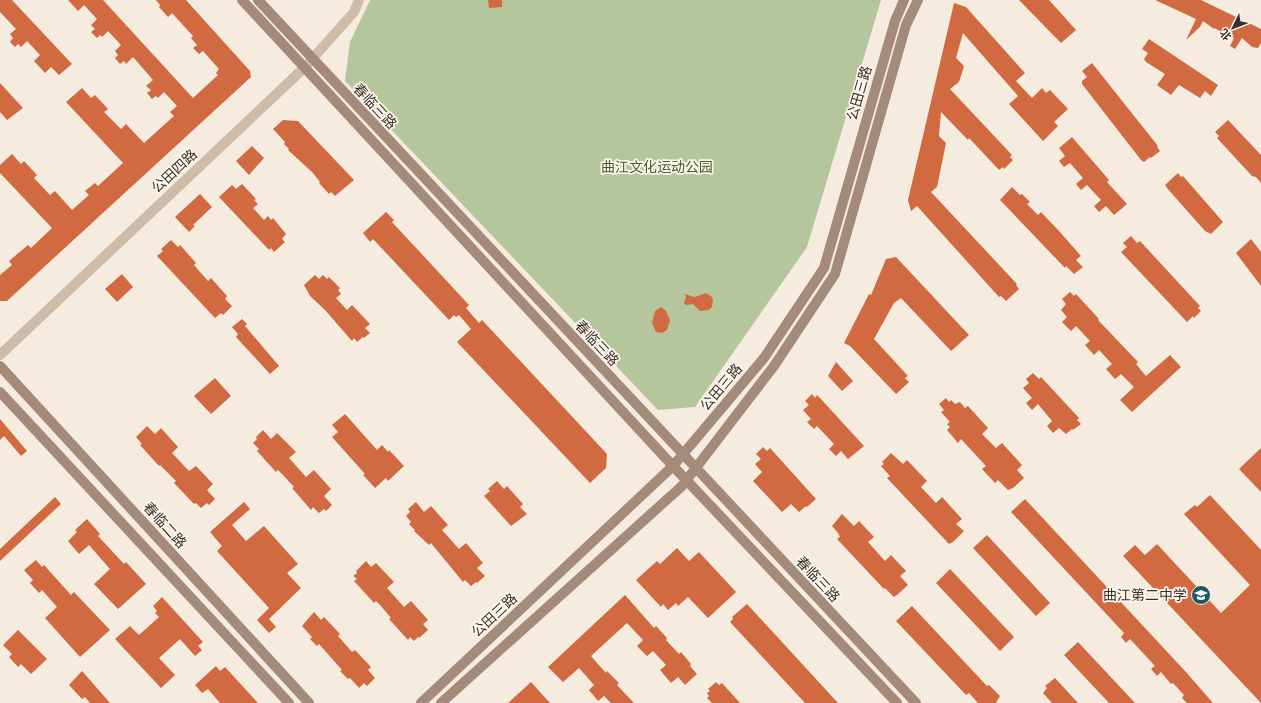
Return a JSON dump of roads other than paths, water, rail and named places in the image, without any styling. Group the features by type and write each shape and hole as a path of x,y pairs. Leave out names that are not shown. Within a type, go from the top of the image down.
{"street":[{"name":"春临三路","path":"242,0 686,480 897,703"},
{"name":"春临三路","path":"258,0 682,455 916,703"},
{"name":"公田四路","path":"0,355 304,68 354,12 359,0"},
{"name":"公田三路","path":"421,703 673,466 764,358 824,268 895,21 904,0"},
{"name":"公田三路","path":"441,703 686,480 774,366 835,274 906,25 918,0"},
{"name":"春临二路","path":"0,366 309,703"},
{"path":"0,392 289,703"}],"place":[{"name":"曲江第二中学","path":"1201,595"}],"park label":[{"name":"曲江文化运动公园","path":"657,167"}]}
